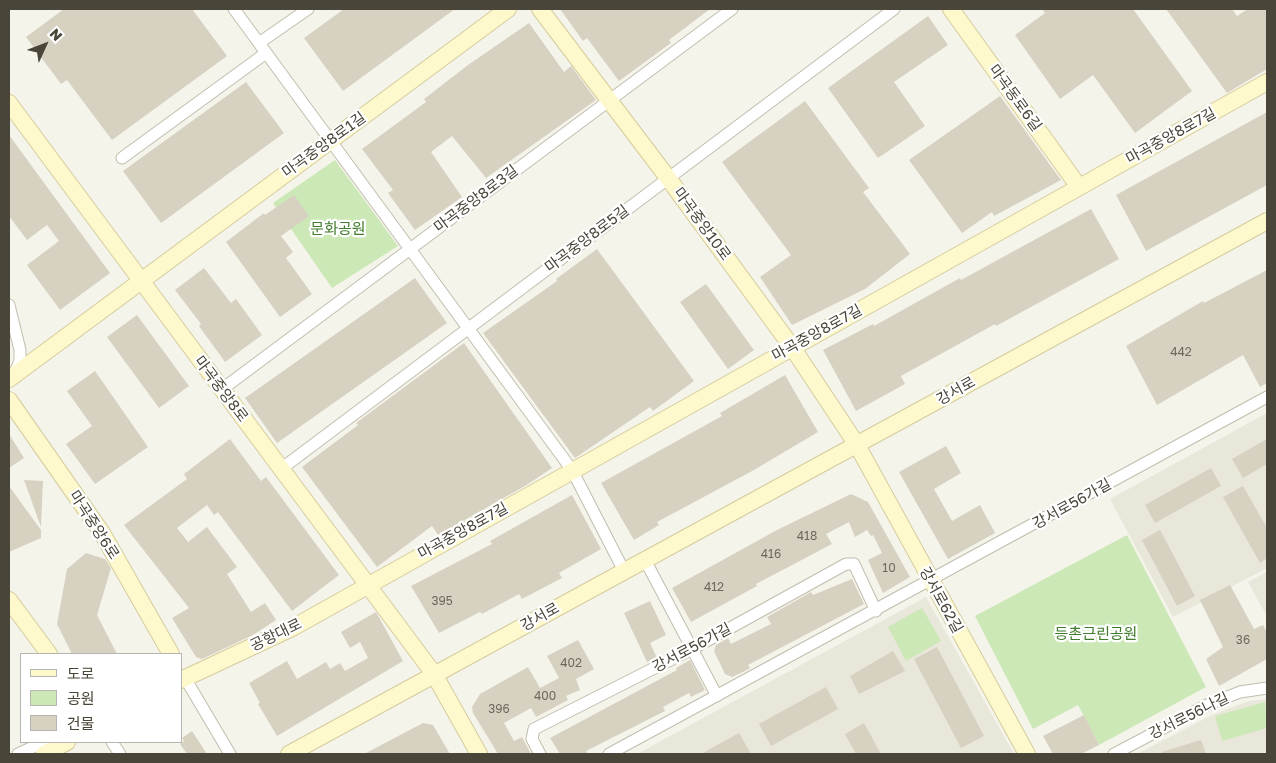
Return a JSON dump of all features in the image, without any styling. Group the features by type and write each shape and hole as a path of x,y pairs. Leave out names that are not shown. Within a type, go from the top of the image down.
{"street":[{"path":"234,9 572,470 624,571"},
{"path":"258,43 308,9"},
{"name":"마곡중앙8로1길","path":"140,281 508,9"},
{"name":"마곡중앙10로","path":"540,9 668,178 792,348 857,445"},
{"name":"마곡중앙8로3길","path":"221,390 732,9"},
{"name":"마곡중앙8로5길","path":"280,469 894,9"},
{"name":"마곡동로6길","path":"951,9 1078,187"},
{"path":"122,158 266,53"},
{"name":"마곡중앙8로7길","path":"367,584 1267,82"},
{"name":"마곡중앙8로","path":"9,103 434,674"},
{"name":"강서로","path":"288,754 1267,221"},
{"path":"11,377 140,281"},
{"path":"9,305 20,350 20,361 11,377"},
{"name":"강서로56가길","path":"609,754 876,611 1267,397"},
{"name":"마곡중앙6로","path":"9,400 102,533 170,653"},
{"name":"강서로62길","path":"857,445 1027,754"},
{"path":"645,560 717,696"},
{"name":"강서로56가길","path":"540,754 532,739 534,729 692,649 850,562 854,564 876,611"},
{"name":"공항대로","path":"183,677 294,627 367,584"},
{"path":"9,600 48,653"},
{"path":"434,674 479,754"},
{"path":"183,677 230,754"},
{"name":"강서로56나길","path":"1114,754 1207,705 1240,692 1267,688"},
{"path":"18,754 42,743"},
{"path":"44,754 65,743"},
{"path":"113,743 120,754"}],"shaded area":[{"path":"1267,413 1267,568 1173,617 1110,499"},
{"path":"1267,572 1267,616 1248,582"},
{"path":"926,597 1014,754 637,754"},
{"path":"1267,699 1267,754 1137,754 1212,715 1249,701"}],"green space":[{"name":"문화공원","path":"335,160 398,246 332,288 273,203"},
{"name":"등촌근린공원","path":"1127,535 1206,687 1099,745 1078,705 1033,729 975,616"},
{"path":"922,608 941,641 906,661 888,627"},
{"path":"1265,702 1267,728 1222,741 1215,716"}],"building":[{"path":"64,9 192,9 227,56 112,140 67,80 61,84 26,37"},
{"path":"344,9 455,9 343,91 304,38"},
{"path":"560,9 710,9 669,40 671,43 619,81 587,38 583,41"},
{"path":"1042,9 1133,9 1192,91 1135,133 1093,75 1060,99 1015,35 1045,13"},
{"path":"1166,9 1232,9 1237,16 1248,9 1267,9 1267,69 1227,93"},
{"path":"928,16 948,45 894,82 925,126 878,158 828,88"},
{"path":"529,23 564,72 571,66 596,100 486,178 452,136 431,152 462,197 415,230 388,193 393,190 362,149 426,102 424,99 468,65"},
{"path":"246,82 284,133 161,223 123,171"},
{"path":"1000,96 1061,180 994,216 992,212 962,233 909,160"},
{"path":"805,101 869,188 863,192 910,254 865,289 792,325 760,277 791,255 722,162"},
{"path":"1267,112 1267,185 1146,251 1116,195"},
{"path":"9,135 110,273 60,310 27,265 59,241 47,225 27,240 9,216"},
{"path":"294,195 309,216 281,236 293,252 286,258 312,294 280,317 226,242 264,213 265,215"},
{"path":"1091,209 1119,259 901,376 905,384 856,411 823,350 873,324 874,326"},
{"path":"597,249 694,381 653,411 650,407 575,458 483,333 557,281 556,279"},
{"path":"204,268 231,303 236,299 262,335 225,362 199,326 201,324 175,290"},
{"path":"1267,270 1267,383 1260,387 1243,355 1157,405 1126,346 1203,301 1204,303"},
{"path":"415,278 447,323 277,443 245,398"},
{"path":"706,284 754,350 728,369 680,302"},
{"path":"137,315 189,386 159,408 107,337"},
{"path":"464,343 552,468 525,486 438,535 432,526 377,567 302,467 358,425 356,423"},
{"path":"95,371 148,447 95,484 66,444 92,426 67,391"},
{"path":"785,375 818,432 754,470 657,522 659,525 634,540 601,483 722,416 720,413"},
{"path":"9,434 24,458 9,468"},
{"path":"230,439 261,481 266,477 339,575 292,611 218,512 214,515 207,505 177,528 188,542 207,527 237,567 227,574 251,612 265,603 276,620 253,635 202,659 196,657 172,618 189,608 124,525 187,479 184,474"},
{"path":"1267,439 1267,464 1243,478 1232,459"},
{"path":"946,446 961,473 934,489 952,521 980,505 995,533 948,559 899,472"},
{"path":"1211,468 1221,486 1155,523 1145,505"},
{"path":"24,480 43,481 41,527"},
{"path":"9,486 41,530 41,538 9,552"},
{"path":"1243,486 1267,528 1267,558 1260,563 1223,497"},
{"path":"851,494 868,502 910,577 883,593 868,560 882,553 873,535 871,536 867,530 855,537 849,522 826,534 832,544 756,584 757,586 691,622 672,588 777,530"},
{"path":"572,495 601,549 559,573 562,578 522,599 519,594 482,614 480,612 439,633 411,586 492,544 490,541"},
{"path":"1160,530 1195,596 1177,606 1142,540"},
{"path":"86,553 105,559 111,568 97,615 116,653 72,653 57,624 67,569"},
{"path":"852,579 864,604 748,665 750,668 745,671 732,677 725,674 714,651 716,645 728,638 731,644 771,624 767,617 811,592 813,595"},
{"path":"1230,585 1254,629 1263,625 1267,633 1267,659 1219,686 1206,659 1223,647 1200,600"},
{"path":"650,601 666,635 650,643 657,658 647,662 624,613"},
{"path":"376,612 403,661 277,736 258,704 260,703 249,683 287,661 297,679 326,662 330,669 340,663 345,671 368,658 360,642 350,648 341,632"},
{"path":"578,640 594,669 576,679 580,690 566,696 568,700 536,717 531,708 504,723 514,741 522,737 531,754 498,754 473,713 472,707 480,694 528,667 540,688 559,678 547,656"},
{"path":"937,647 984,736 961,748 914,659"},
{"path":"893,651 905,671 859,694 850,676"},
{"path":"690,660 705,690 691,697 689,693 663,707 665,711 586,751 588,754 560,754 550,738 677,670 676,668"},
{"path":"826,687 838,709 771,746 759,724"},
{"path":"1084,715 1099,745 1081,754 1053,754 1043,736"},
{"path":"423,723 433,725 450,754 364,754"},
{"path":"864,723 881,754 856,754 845,734"},
{"path":"192,731 207,754 187,754 180,744 184,741 182,738"},
{"path":"739,733 751,754 701,754"},
{"path":"1201,740 1206,754 1162,754 1162,752"}]}
